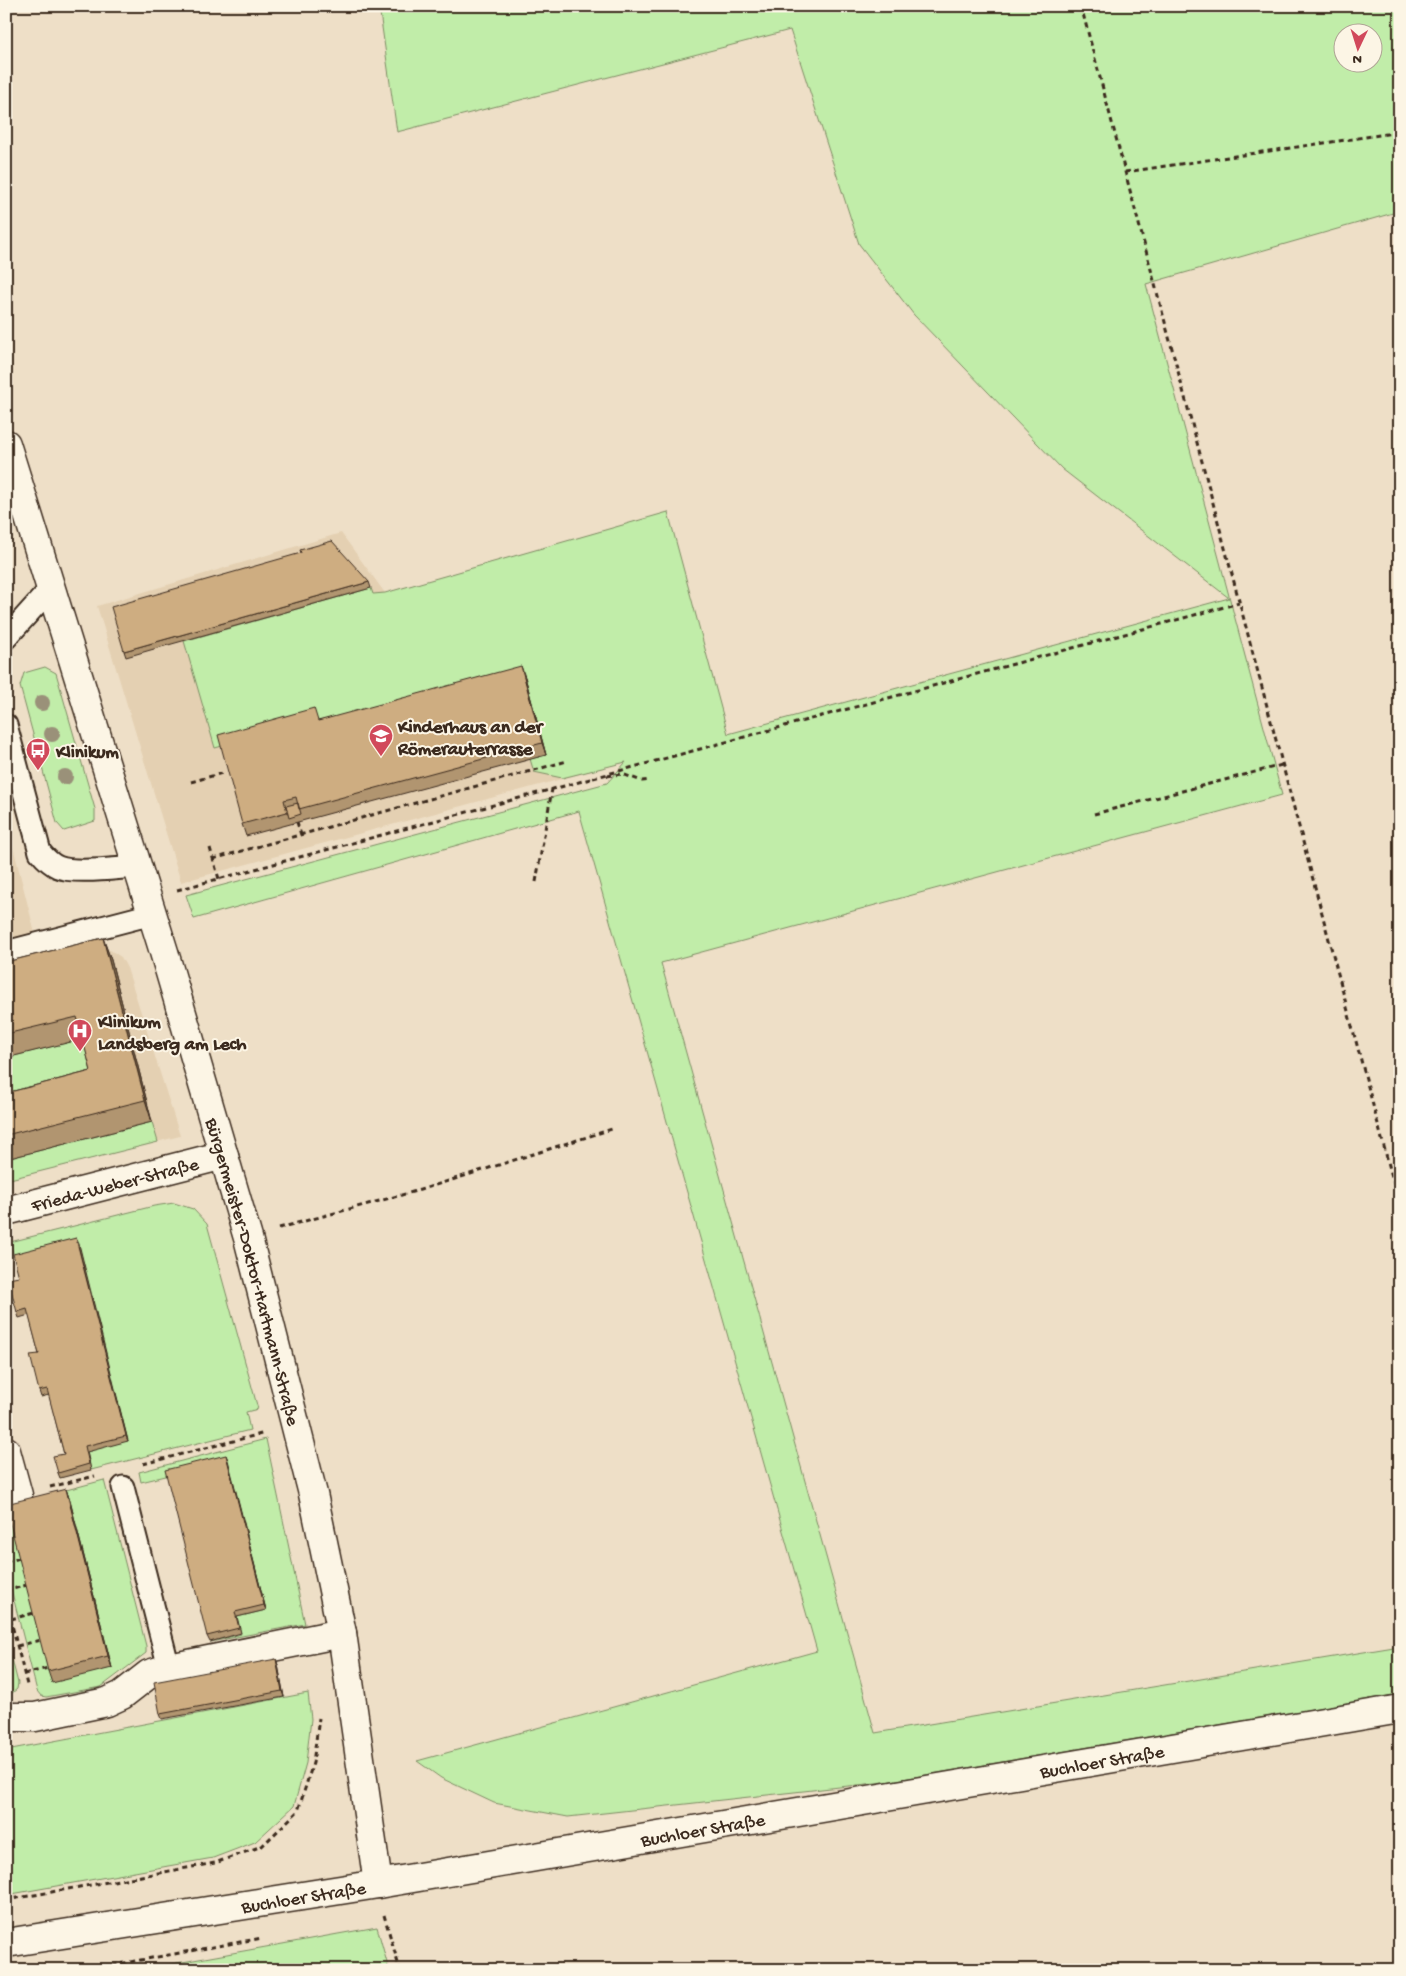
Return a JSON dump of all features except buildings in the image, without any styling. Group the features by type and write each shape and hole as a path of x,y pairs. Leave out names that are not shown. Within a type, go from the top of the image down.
{"street":[{"name":"Bürgermeister-Doktor-Hartmann-Straße","path":"6,444 149,906 248,1238 313,1494 342,1633 378,1884"},
{"name":"Frieda-Weber-Straße","path":"6,1211 224,1155"},
{"path":"6,1451 12,1497"},
{"path":"6,1717 35,1717 107,1702 122,1696 149,1674 169,1668 342,1633"},
{"name":"Buchloer Straße","path":"6,1943 378,1884 1400,1709"}],"lane":[{"path":"6,638 51,588"},
{"path":"6,725 40,852 46,859 58,867 71,870 137,867"},
{"path":"6,952 149,906"},
{"path":"123,1487 169,1668"}],"path":[{"path":"1081,6 1400,1207"},
{"path":"1125,172 1400,132"},
{"path":"149,906 219,879 1239,603"},
{"path":"213,859 567,761"},
{"path":"1094,814 1282,764"},
{"path":"191,782 222,773"},
{"path":"593,778 622,774 642,781 650,780"},
{"path":"536,882 552,789"},
{"path":"297,822 300,835"},
{"path":"210,848 219,879"},
{"path":"248,1238 420,1190 612,1128"},
{"path":"138,1466 296,1425"},
{"path":"12,1497 101,1475"},
{"path":"6,1562 20,1558"},
{"path":"6,1591 27,1585"},
{"path":"6,1601 35,1717"},
{"path":"11,1619 34,1613"},
{"path":"18,1646 41,1640"},
{"path":"24,1674 48,1668"},
{"path":"6,1900 215,1863 262,1846 298,1811 313,1763 320,1715"},
{"path":"378,1884 384,1918 400,1970"},
{"path":"86,1970 269,1937"}],"shaded area":[{"path":"668,512 728,734 181,882 97,606 341,533 385,593"},
{"name":"Klinikum Landsberg am Lech","path":"6,819 42,961 99,947 110,950 121,957 127,968 180,1136 6,1180"}],"green space":[{"path":"379,6 1400,6 1400,211 1146,284 1282,795 661,963 875,1733 1400,1646 1400,1694 885,1782 568,1817 494,1803 441,1778 417,1761 817,1651 579,811 194,919 186,895 607,783 626,762 562,778 534,772 530,759 546,755 525,677 322,733 318,720 215,748 184,641 371,588 373,594 385,593 668,512 728,734 1229,598 1062,469 914,315 859,244 790,30 397,132"},
{"path":"45,667 56,673 95,809 95,821 64,831 57,823 20,686 24,673"},
{"path":"85,1038 99,1093 6,1116 6,1058"},
{"path":"152,1122 158,1142 6,1180 6,1159"},
{"path":"174,1203 193,1209 207,1224 258,1409 246,1412 250,1430 91,1470 87,1452 15,1260 10,1242 154,1206"},
{"path":"266,1439 305,1624 210,1642 241,1634 237,1617 266,1610 228,1461 141,1482 139,1472"},
{"path":"104,1480 146,1646 146,1653 101,1687 46,1697 41,1696 37,1691 6,1569 6,1506"},
{"path":"6,1636 18,1683 17,1689 12,1693 6,1693"},
{"path":"308,1693 311,1719 306,1763 294,1806 255,1842 213,1858 6,1895 6,1750"},
{"path":"377,1927 389,1970 138,1970"}],"place":[{"name":"Kinderhaus an der Römerauterrasse","path":"381,757"},
{"name":"Klinikum","path":"38,771"},
{"name":"Klinikum Landsberg am Lech","path":"80,1052"}]}
